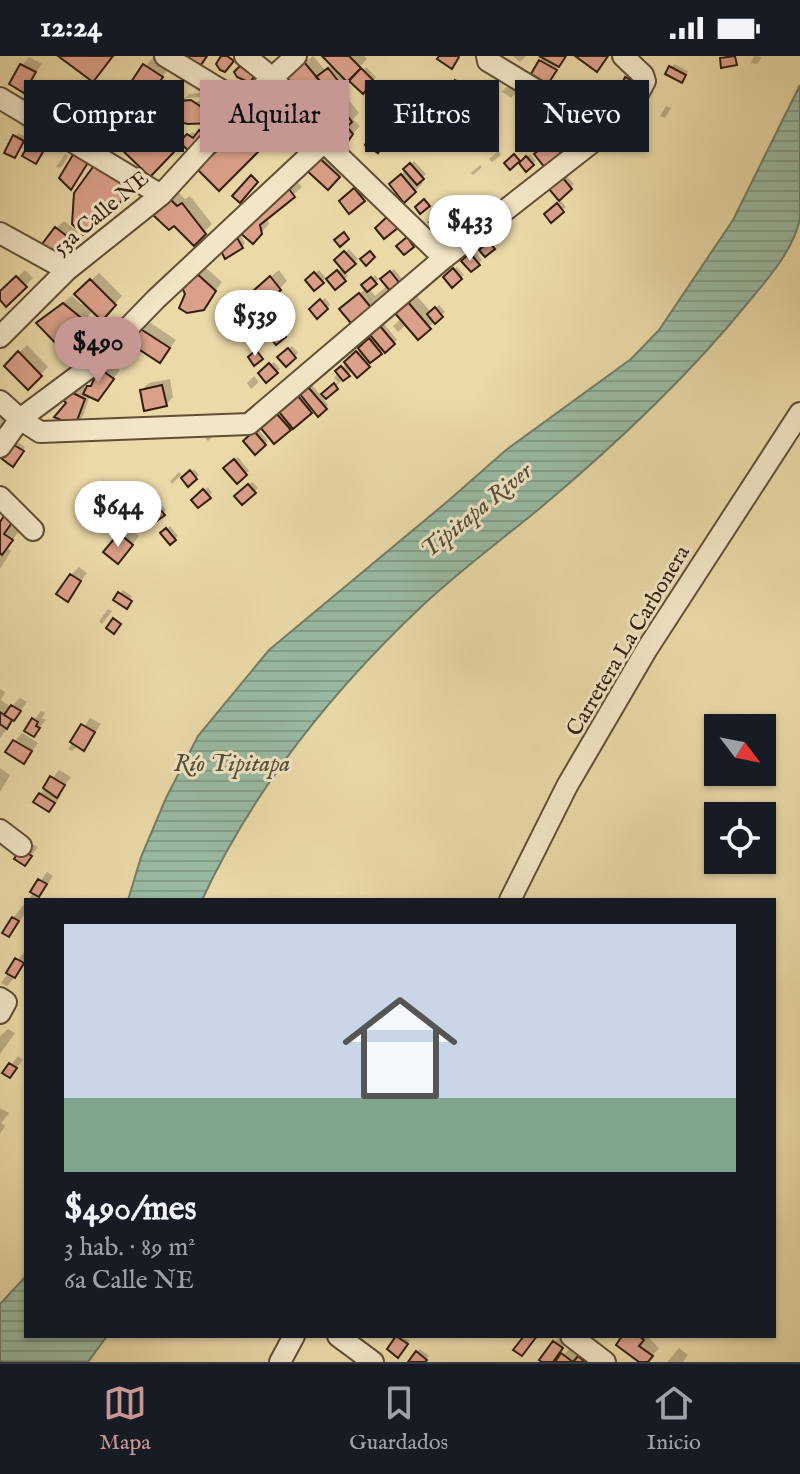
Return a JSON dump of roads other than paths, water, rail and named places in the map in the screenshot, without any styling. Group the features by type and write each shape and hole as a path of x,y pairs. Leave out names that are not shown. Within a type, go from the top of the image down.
{"street":[{"path":"165,56 204,80"},
{"path":"245,56 274,79"},
{"name":"53a Calle NE","path":"274,79 296,56"},
{"path":"487,56 488,61 519,80"},
{"path":"0,401 40,432 249,424 444,258 627,115 645,81 626,58"},
{"path":"0,98 161,195"},
{"name":"53a Calle NE","path":"0,337 67,270 161,195 200,152"},
{"path":"0,447 20,419 90,367 156,299 313,152"},
{"path":"334,152 444,258"},
{"path":"0,233 67,270"},
{"name":"Carretera La Carbonera","path":"511,898 567,786 647,649 800,413"},
{"path":"0,497 33,530"},
{"path":"0,830 21,846"},
{"path":"280,1362 293,1338"},
{"path":"341,1338 373,1362"},
{"path":"574,1338 605,1362"}],"water":[{"name":"Río Tipitapa","path":"800,85 800,218 786,253 762,286 698,360 621,437 567,486 436,593 357,672 298,742 271,780 203,898 129,898 141,857 166,798 198,736 269,650 506,450 631,359 659,330 733,220"},
{"path":"24,1278 24,1338 106,1338 88,1362 0,1362 0,1304"}],"water label":[{"name":"Tipitapa River","path":"476,510"}]}
